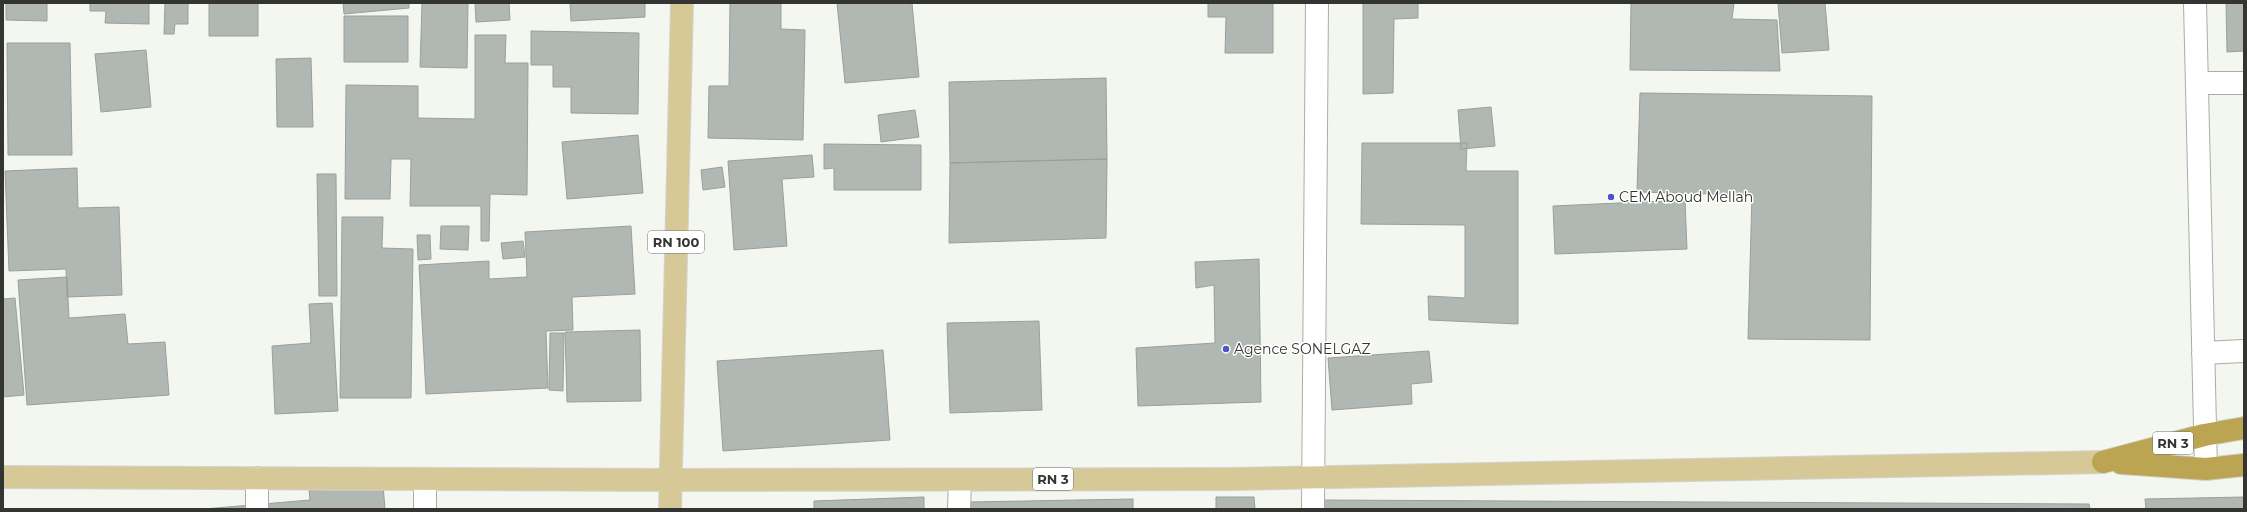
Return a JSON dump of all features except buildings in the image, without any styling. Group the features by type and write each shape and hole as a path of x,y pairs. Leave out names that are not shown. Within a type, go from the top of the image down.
{"highway":[{"name":"RN 3","path":"2103,462 2204,434 2244,428"},
{"name":"RN 3","path":"2103,462 2206,469 2244,465"}],"main road":[{"name":"RN 100","path":"670,509 682,3"},
{"name":"RN 3","path":"3,477 960,480 1314,477 2103,462"}],"street":[{"path":"1313,509 1317,3"},
{"path":"2195,3 2206,469"},
{"path":"2197,83 2244,82"},
{"path":"2203,353 2244,351"},
{"path":"257,509 258,478"},
{"path":"425,479 425,509"},
{"path":"959,509 960,480"}],"place":[{"name":"CEM Aboud Mellah","path":"1611,197"},
{"name":"Agence SONELGAZ","path":"1226,349"}]}
